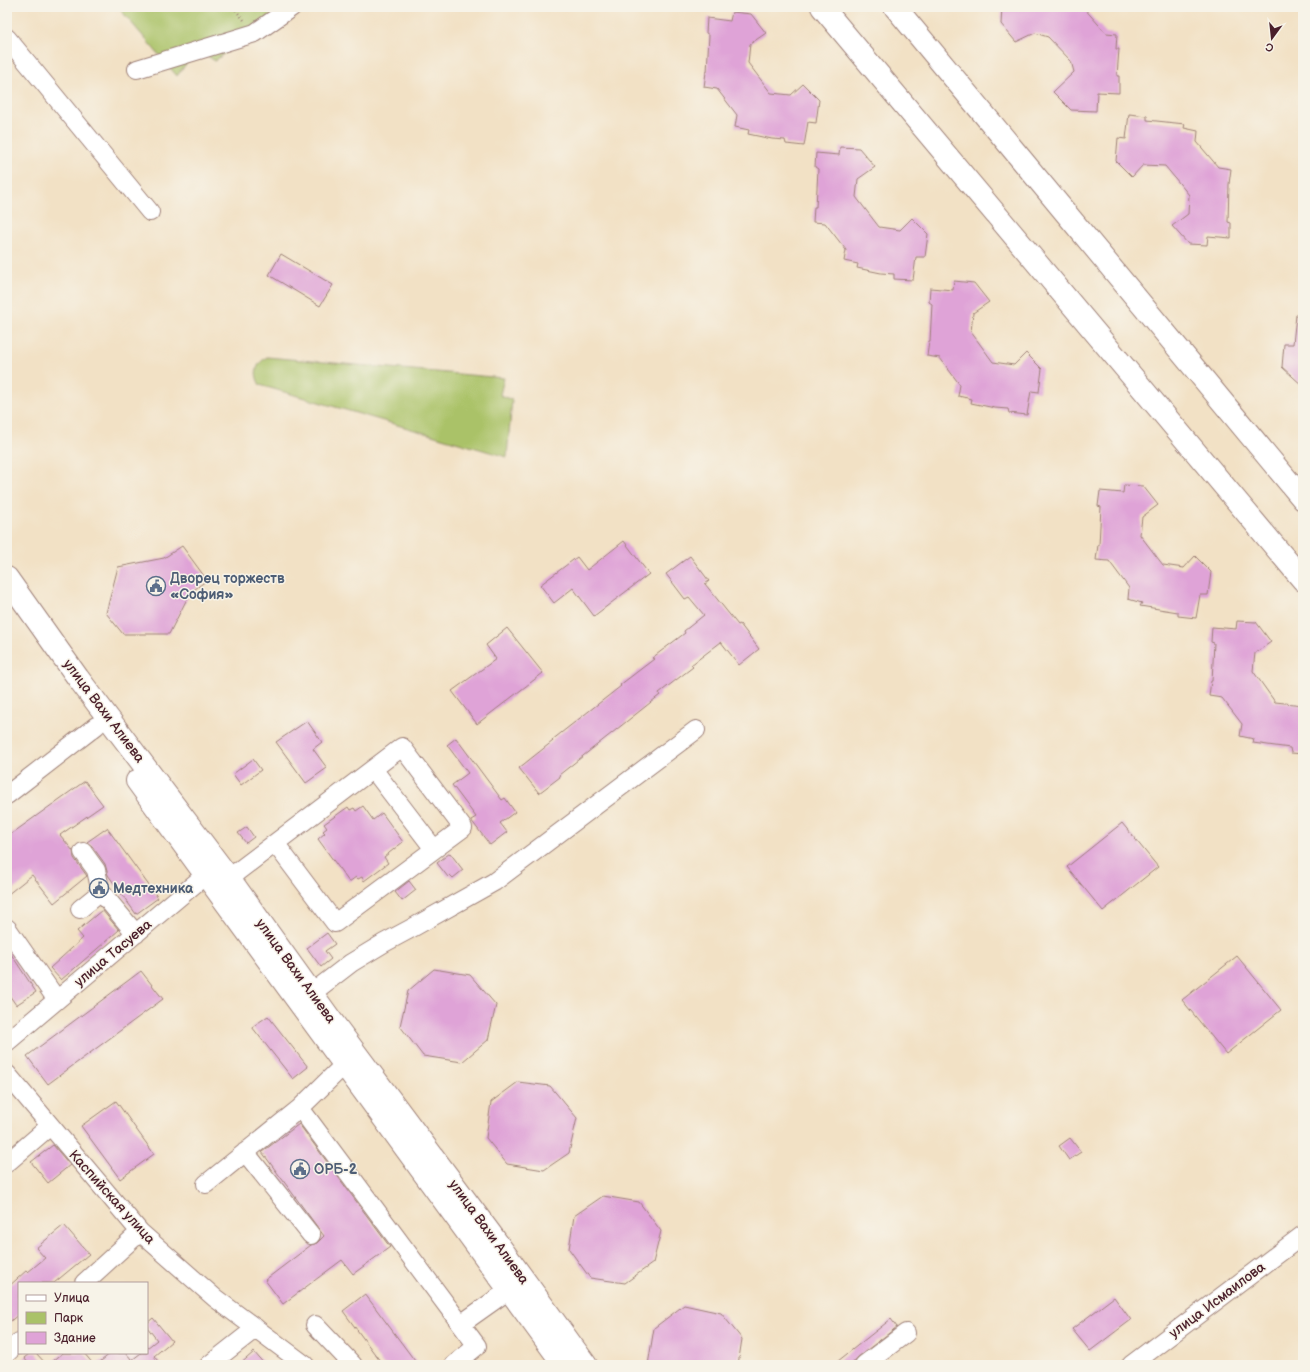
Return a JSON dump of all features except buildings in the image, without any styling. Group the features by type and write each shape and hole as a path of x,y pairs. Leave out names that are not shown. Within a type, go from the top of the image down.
{"main road":[{"path":"822,7 1303,580"},
{"path":"895,7 1303,499"},
{"name":"улица Вахи Алиева","path":"7,578 218,873 345,1064 564,1365"},
{"name":"улица Вахи Алиева","path":"7,604 96,726 218,873 312,993 586,1365"}],"street":[{"path":"137,69 255,33 292,7"},
{"path":"7,38 150,212"},
{"path":"7,795 96,726"},
{"path":"312,993 351,963 384,942 494,882 696,730"},
{"name":"улица Тасуева","path":"7,1042 136,934 218,873 275,843 402,747 463,828 434,849"},
{"path":"275,843 335,923 434,849 373,769"},
{"path":"82,852 96,870 101,892 136,934"},
{"path":"80,908 101,892"},
{"path":"7,928 58,1000"},
{"path":"206,1184 300,1108 345,1064"},
{"name":"Каспийская улица","path":"7,1074 140,1232 215,1298 305,1365"},
{"path":"300,1108 477,1346 454,1365"},
{"path":"7,1163 50,1126"},
{"path":"245,1152 311,1235"},
{"path":"85,1282 140,1232"},
{"name":"улица Исмаилова","path":"1131,1365 1303,1235"},
{"path":"461,1324 510,1290"},
{"path":"315,1325 353,1365"},
{"path":"209,1365 256,1328"},
{"path":"864,1365 906,1333"},
{"path":"7,1352 18,1343"}],"green space":[{"path":"118,7 290,7 274,12 215,61 197,49 177,76"},
{"path":"267,357 504,378 500,395 512,400 507,457 260,385 256,373 257,369 260,363"}],"place":[{"name":"Дворец торжеств «София»","path":"156,586"},
{"name":"Медтехника","path":"99,888"},
{"name":"ОРБ-2","path":"300,1169"}]}
